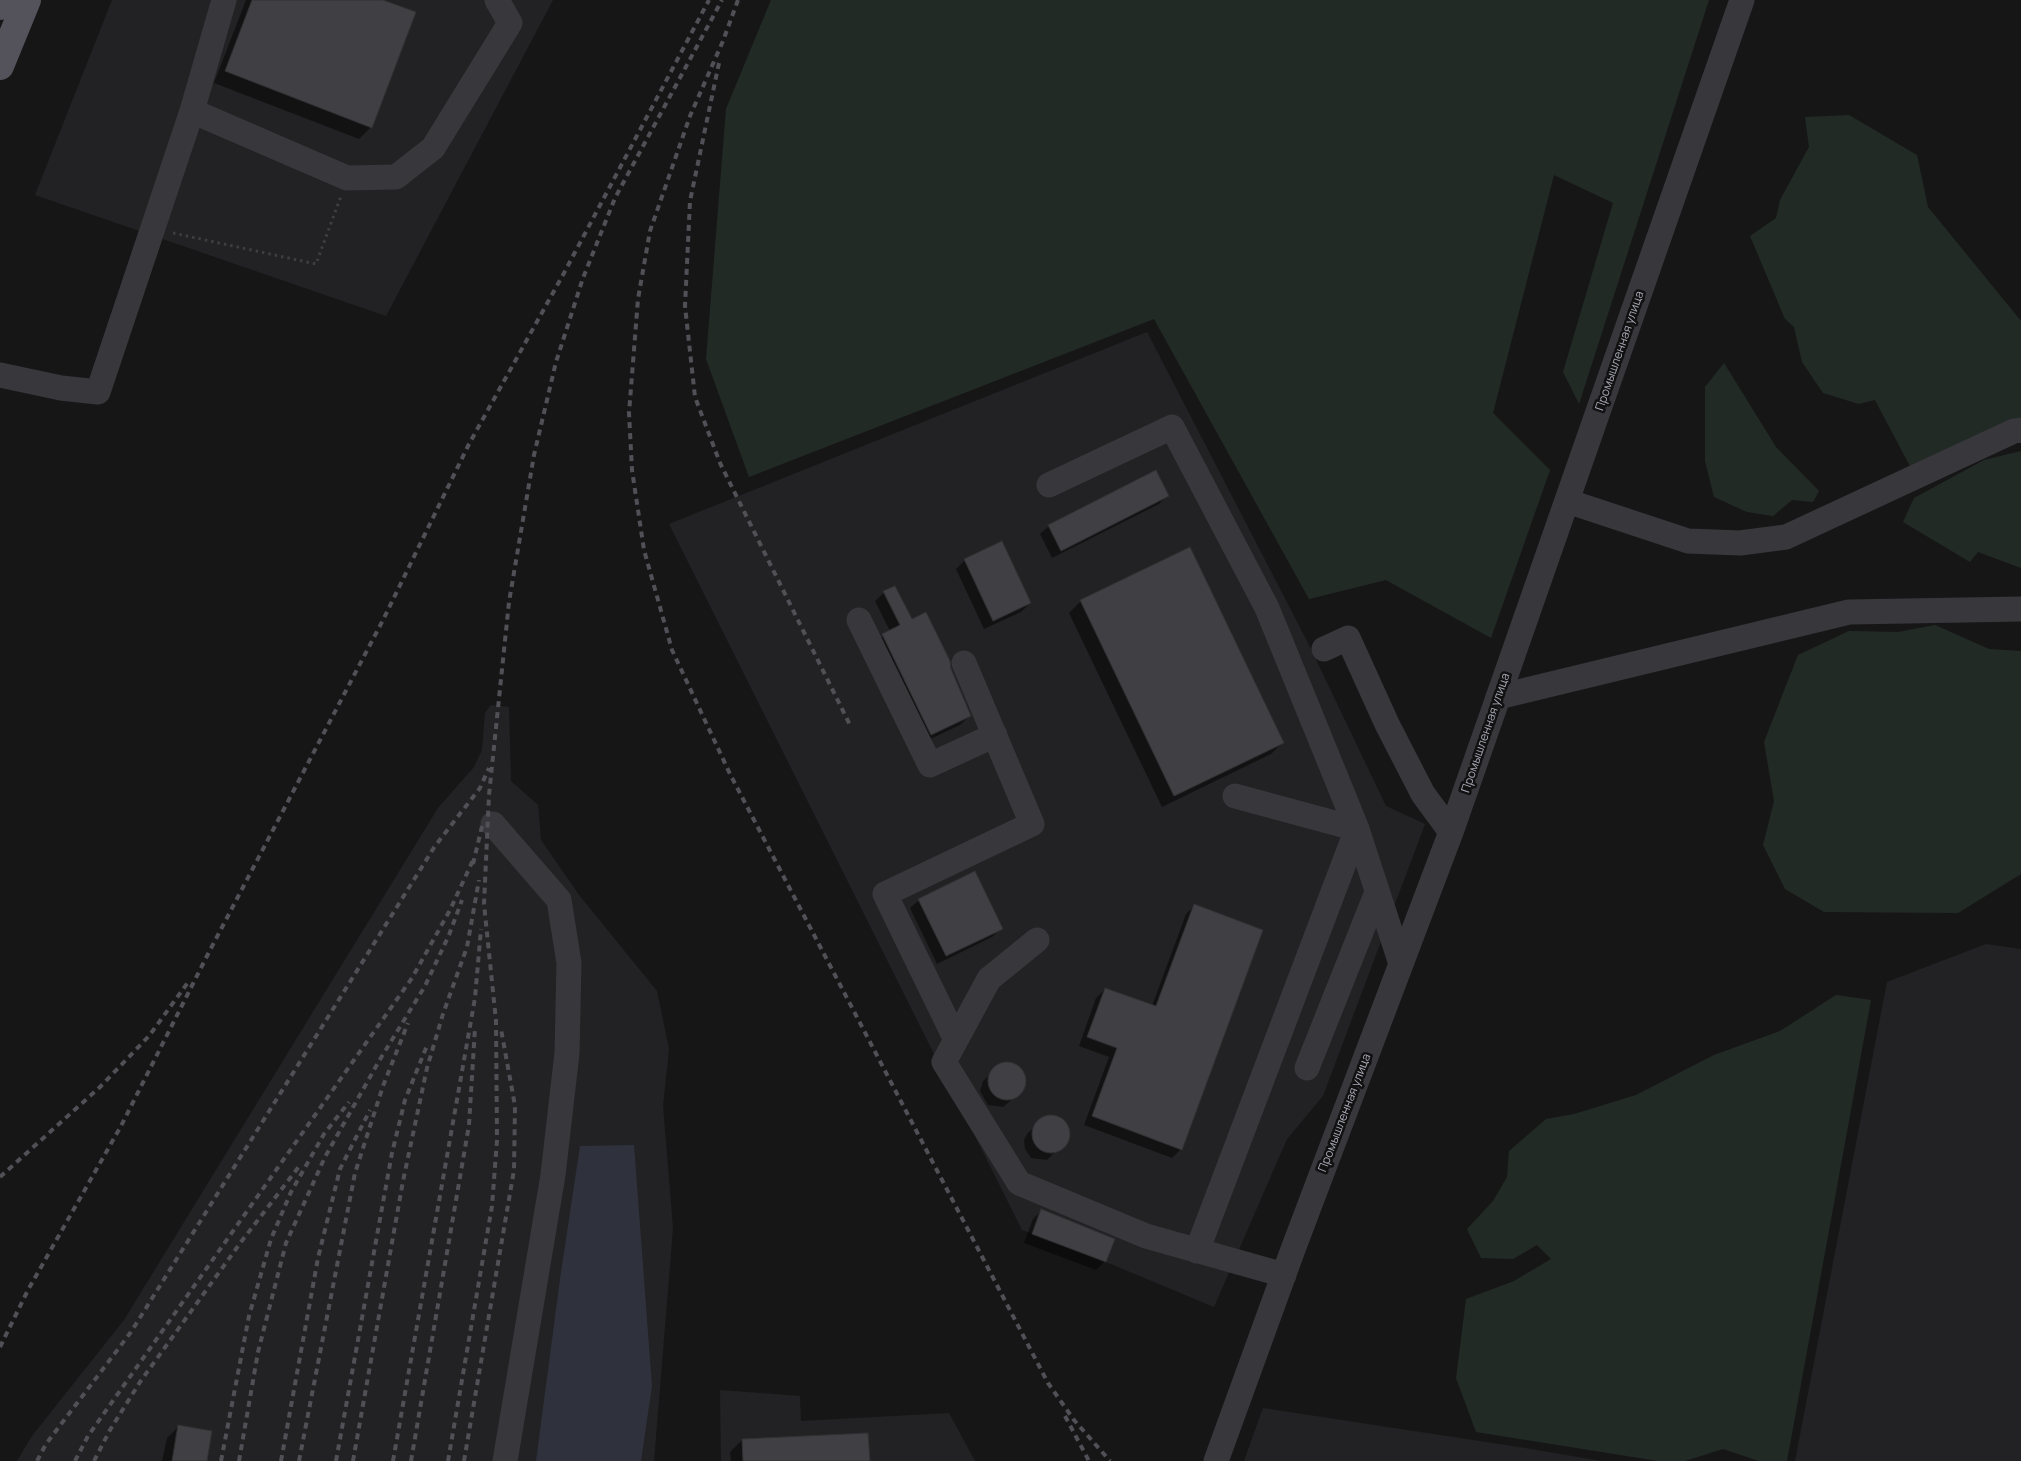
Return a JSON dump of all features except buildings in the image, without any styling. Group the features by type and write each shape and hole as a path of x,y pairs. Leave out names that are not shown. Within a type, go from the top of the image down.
{"main road":[{"path":"0,6 2,0"},
{"path":"0,66 27,0"}],"street":[{"path":"0,375 61,388 98,392 192,111 224,0"},
{"path":"192,111 348,178 396,177 433,148 510,23 497,0"},
{"name":"Промышленная улица","path":"1217,1461 1284,1275 1451,832 1742,0"},
{"path":"1049,485 1172,427 1268,608 1356,829 1401,964"},
{"path":"1567,501 1688,541 1740,543 1786,537 2014,431 2021,430"},
{"path":"1498,697 1849,612 2021,609"},
{"path":"859,620 930,765 995,736"},
{"path":"1324,649 1348,638 1387,724 1423,794 1451,832"},
{"path":"956,1040 885,894 1032,824 964,663"},
{"path":"1235,796 1356,829"},
{"path":"493,824 559,900 569,963 567,1053 553,1176 505,1461"},
{"path":"1197,1251 1356,829"},
{"path":"1307,1068 1377,892"},
{"path":"1037,940 989,980 944,1062 1019,1183 1146,1236 1284,1275"}],"path":[{"path":"153,228 316,264 348,178"}],"shaded area":[{"path":"112,0 553,0 386,316 35,195"},
{"path":"771,0 1709,0 1579,404 1563,372 1613,203 1554,175 1493,413 1550,470 1491,638 1386,580 1309,599 1154,319 749,477 706,359 726,109"},
{"path":"1849,115 1917,155 1928,207 2021,321 2021,420 1912,470 1875,400 1859,404 1823,393 1802,362 1794,327 1785,319 1750,236 1776,218 1780,200 1809,147 1805,117"},
{"path":"1147,332 1308,643 1386,806 1425,824 1323,1096 1287,1139 1214,1307 1106,1262 1022,1230 669,524"},
{"path":"1724,363 1776,447 1819,491 1813,502 1792,500 1773,516 1747,512 1714,497 1705,461 1705,387"},
{"path":"2021,451 2021,568 1978,552 1970,562 1903,522 1914,498 1984,460"},
{"path":"1935,625 1989,649 2021,651 2021,874 1958,913 1824,912 1785,889 1763,845 1774,801 1764,742 1798,655 1849,631 1898,632"},
{"path":"491,705 509,707 511,781 538,805 541,840 579,895 657,991 669,1049 663,1106 673,1228 654,1461 17,1461 32,1436 124,1320 438,808 474,767 482,750 485,713"},
{"path":"1986,944 2021,949 2021,1461 1795,1461 1887,982"},
{"path":"1836,995 1871,1000 1787,1461 1759,1461 1723,1449 1685,1461 1658,1461 1476,1432 1456,1378 1466,1299 1514,1281 1551,1259 1537,1245 1513,1259 1481,1258 1467,1229 1493,1201 1507,1177 1509,1151 1546,1119 1574,1114 1636,1095 1714,1055 1780,1031"},
{"path":"634,1145 652,1386 641,1461 536,1461 580,1146"},
{"path":"720,1390 800,1396 801,1421 949,1413 975,1461 721,1461"},
{"path":"1263,1408 1525,1448 1601,1461 1244,1461"}],"railway":[{"path":"0,1347 28,1290 121,1126 208,954 383,620 469,444 564,273 709,0"},
{"path":"448,1461 492,1206 497,1140 496,1021 484,904 489,795 509,602 534,455 556,362 583,278 615,198 722,0"},
{"path":"738,0 723,41 690,116 650,231 638,299 629,413 632,470 644,550 672,650 730,774 1048,1383 1074,1420 1110,1461"},
{"path":"719,63 690,201 685,306 695,397 720,463 850,725"},
{"path":"37,1461 46,1444 131,1332 435,846 480,788 489,768"},
{"path":"473,864 483,822"},
{"path":"75,1461 88,1436 412,978 450,910 474,858"},
{"path":"353,1461 403,1181 427,1068 443,1014 467,947 479,880"},
{"path":"239,1461 258,1352 286,1243 325,1157 379,1061 425,986 449,935 462,900"},
{"path":"393,1461 475,998 481,929"},
{"path":"0,1177 100,1087 149,1036 189,981"},
{"path":"299,1461 355,1173 383,1086 408,1023"},
{"path":"411,1461 469,1125 475,1028"},
{"path":"464,1461 514,1170 515,1106 501,1029"},
{"path":"336,1461 392,1153 405,1100 428,1043"},
{"path":"221,1461 249,1316 271,1239 291,1192 324,1134 349,1102"},
{"path":"281,1461 318,1258 340,1169 370,1110"},
{"path":"94,1461 110,1430 140,1382 241,1242 301,1164"},
{"path":"1065,1416 1089,1461"}]}
